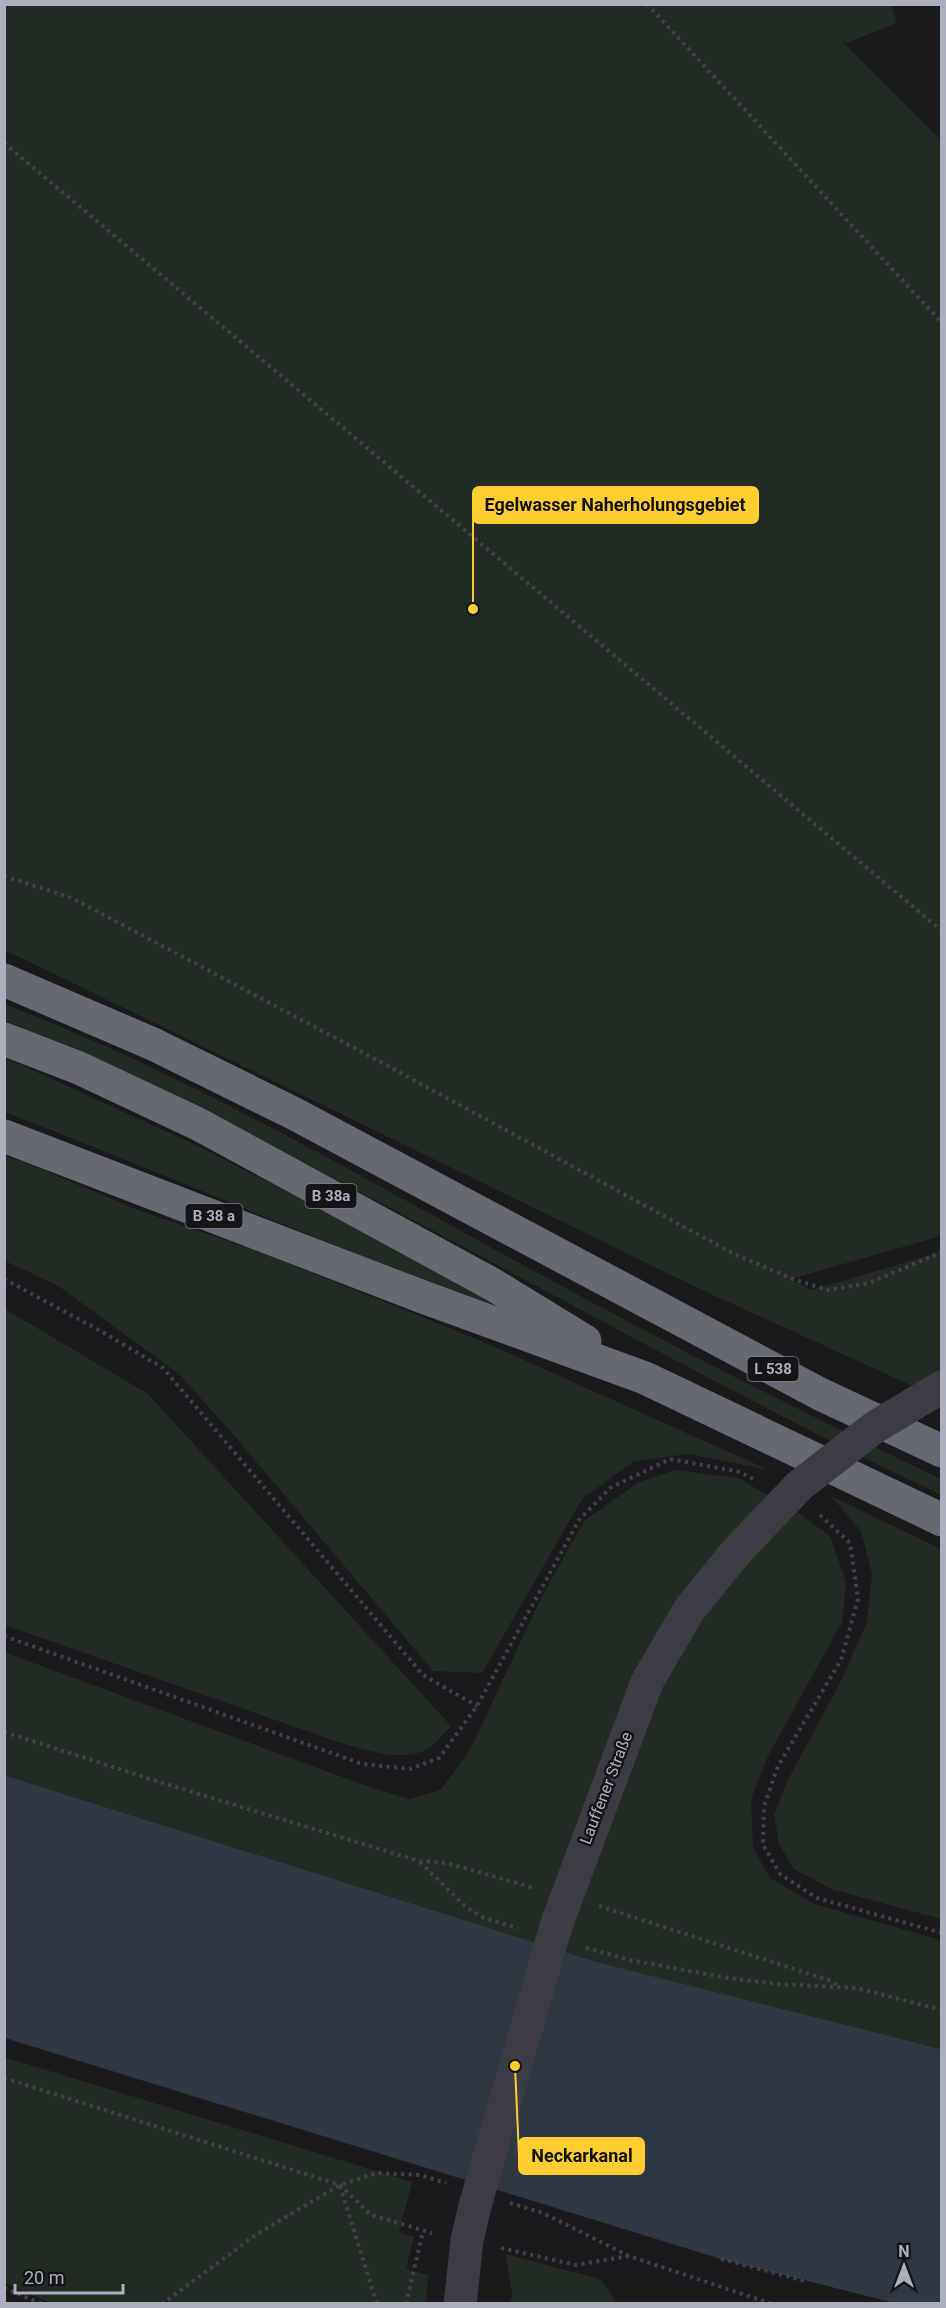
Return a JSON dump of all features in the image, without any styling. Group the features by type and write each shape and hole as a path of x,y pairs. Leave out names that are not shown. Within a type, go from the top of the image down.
{"highway":[{"name":"L 538","path":"4,980 153,1044 293,1113 820,1394 942,1451"},
{"name":"B 38a","path":"4,1039 79,1068 198,1124 492,1284 645,1378"},
{"name":"B 38 a","path":"4,1136 423,1297 645,1378"},
{"path":"645,1378 942,1520"}],"street":[{"name":"Lauffener Straße","path":"460,2304 467,2240 464,2196 556,1926 647,1682 689,1610 736,1552 800,1485 875,1427 942,1387"}],"path":[{"path":"647,4 942,323"},
{"path":"4,143 942,931"},
{"path":"4,876 72,898 734,1254 793,1279 828,1290 869,1283 942,1252"},
{"path":"4,1279 99,1330 163,1368 423,1675 477,1706"},
{"path":"4,1636 362,1764 410,1769 439,1758 477,1706 579,1520 610,1488 670,1459 740,1472 760,1483"},
{"path":"812,1511 822,1516 850,1543 858,1599 841,1660 778,1766 764,1806 763,1845 780,1874 817,1898 942,1933"},
{"path":"4,1731 166,1784 419,1861 447,1863 519,1883"},
{"path":"419,1861 466,1907 484,1918"},
{"path":"607,1909 831,1980 839,1987"},
{"path":"630,1960 728,1978 777,1984 856,1988 942,2010"},
{"path":"4,2078 340,2185 371,2216 417,2229"},
{"path":"162,2304 257,2234 340,2185 376,2173 420,2175 464,2196"},
{"path":"340,2185 378,2304"},
{"path":"510,2203 543,2213 629,2256 772,2304"},
{"path":"406,2304 423,2231"},
{"path":"513,2250 576,2265 629,2256"},
{"path":"721,2259 805,2281"},
{"path":"4,2288 42,2304"}],"shaded area":[{"path":"4,5 891,5 897,23 846,43 839,38 941,140 941,1236 791,1279 811,1290 941,1252 941,1399 702,1290 5,950"},
{"path":"4,1004 138,1061 268,1126 627,1321 941,1479 941,1495 707,1377 243,1132 5,1021"},
{"path":"4,1057 202,1148 360,1229 512,1313 384,1265 5,1112"},
{"path":"5,1156 27,1163 135,1209 268,1255 479,1340 769,1470 689,1454 634,1461 582,1499 482,1673 433,1671 232,1433 179,1374 57,1285 5,1261"},
{"path":"5,1309 148,1394 451,1726 437,1741 428,1749 407,1755 384,1754 362,1749 5,1625"},
{"path":"675,1470 738,1478 797,1512 830,1536 846,1582 842,1622 768,1756 751,1799 753,1847 770,1878 814,1904 941,1940 941,2049 597,1962 5,1775 4,1652 361,1784 409,1799 441,1790 471,1748 542,1596 584,1521 639,1482"},
{"path":"831,1496 941,1549 941,1919 831,1889 794,1869 779,1844 774,1814 789,1778 840,1683 867,1622 872,1574 861,1531"},
{"path":"4,2057 412,2182 399,2232 414,2237 406,2269 428,2275 426,2303 53,2304 5,2283"},
{"path":"505,2254 600,2279 617,2303 509,2303 513,2297"}],"water":[{"path":"4,1775 597,1962 941,2049 941,2303 894,2303 721,2259 5,2038"}],"place":[{"name":"Egelwasser Naherholungsgebiet","path":"473,609"},
{"name":"Neckarkanal","path":"515,2066"}]}
